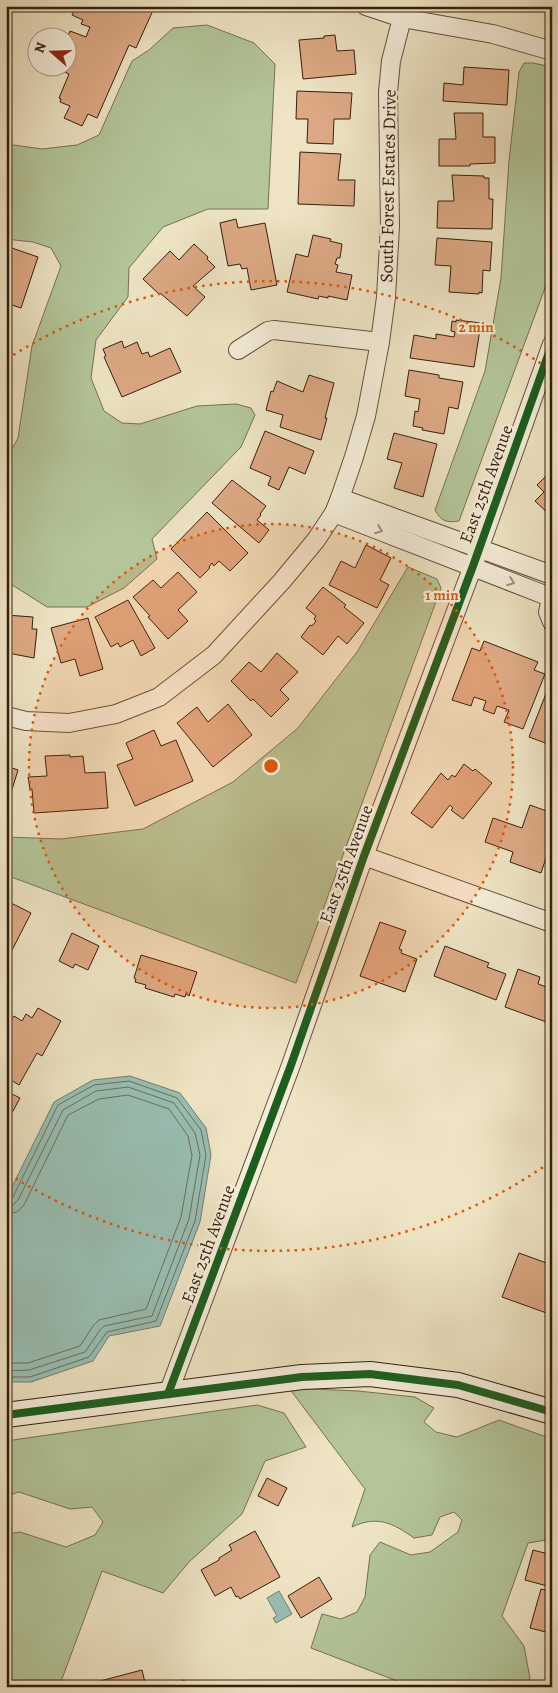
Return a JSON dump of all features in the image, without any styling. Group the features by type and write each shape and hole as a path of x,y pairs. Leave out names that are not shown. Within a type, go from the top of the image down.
{"main road":[{"path":"6,1415 302,1377 370,1374 458,1385 552,1412"}],"street":[{"path":"366,6 402,18 493,34 552,51"},
{"name":"South Forest Estates Drive","path":"6,716 26,721 69,723 116,714 160,697 214,656 310,547 337,506 366,416 380,342 386,297 390,226 388,92 391,61 402,18"},
{"path":"238,350 274,330 380,342"},
{"name":"East 25th Avenue","path":"168,1394 290,1065 364,856 473,566 552,344"},
{"path":"337,506 479,548 552,575"},
{"path":"337,506 486,573 551,595 548,612 552,622"},
{"path":"364,856 552,923"}],"green space":[{"path":"207,25 254,43 275,64 268,209 208,209 163,227 129,268 128,297 96,340 91,378 104,411 122,423 140,424 197,406 236,404 251,408 255,415 241,447 152,539 157,559 124,588 87,607 47,607 6,581 6,460 18,438 32,346 61,266 51,248 33,242 6,239 6,144 42,149 77,145 99,135 132,61 149,50 173,28"},
{"path":"524,63 552,67 552,269 459,521 451,522 439,517 435,510 485,371 501,278 509,161 519,72"},
{"path":"408,567 437,579 441,588 296,983 6,875 6,837 61,839 143,829 233,782 298,728 357,652"},
{"path":"289,1388 358,1391 415,1397 434,1408 424,1422 436,1432 457,1437 499,1420 552,1439 552,1539 528,1543 502,1616 524,1646 530,1678 527,1687 413,1687 311,1648 322,1614 341,1619 357,1612 365,1597 370,1555 380,1542 411,1555 430,1552 458,1532 462,1520 454,1512 440,1517 432,1535 414,1538 399,1528 384,1522 361,1523 352,1527 365,1489"},
{"path":"257,1405 284,1413 306,1447 265,1461 242,1514 189,1562 163,1593 102,1571 59,1687 6,1687 6,1534 20,1532 66,1547 95,1535 103,1522 92,1507 70,1509 19,1492 6,1496 6,1441"}],"water":[{"path":"130,1076 180,1093 206,1128 211,1155 200,1222 160,1326 109,1336 93,1361 31,1382 6,1382 6,1199 54,1102 93,1080"},
{"path":"279,1591 292,1614 276,1623 273,1618 277,1616 267,1598"}],"building":[{"path":"76,6 155,6 136,48 129,45 97,118 88,114 82,126 64,118 70,106 60,102 61,99 59,98 67,78 78,78 78,34 86,37 90,27 81,24 83,20 72,15"},
{"path":"335,35 337,51 354,50 356,74 303,79 299,40"},
{"path":"464,67 509,70 507,105 443,101 444,83 463,85"},
{"path":"297,91 352,93 350,119 334,119 333,144 307,143 308,119 296,119"},
{"path":"454,113 483,113 483,137 495,137 495,163 470,164 470,166 439,166 439,139 456,139"},
{"path":"300,152 341,154 338,180 355,180 354,206 298,204"},
{"path":"452,175 484,176 484,178 489,178 489,199 493,199 492,229 437,228 438,201 454,201"},
{"path":"236,219 238,228 265,223 277,285 251,290 247,268 242,269 240,264 228,266 220,223"},
{"path":"313,235 331,239 330,241 342,244 340,258 337,258 335,264 338,265 336,272 352,275 347,300 328,296 328,298 319,296 318,299 287,292 296,254 308,257"},
{"path":"437,238 492,242 490,271 483,270 482,293 449,292 451,266 435,265"},
{"path":"194,244 208,257 207,259 215,267 193,286 205,297 187,316 143,279 170,251 179,260"},
{"path":"6,246 38,257 21,308 6,303"},
{"path":"456,320 481,323 474,367 410,358 414,335 436,339 436,334 454,337 455,332 451,331 452,321 456,322"},
{"path":"6,328 12,330 6,347"},
{"path":"122,341 124,348 137,342 142,354 148,352 150,357 170,348 181,372 122,397 104,357 106,356 103,349"},
{"path":"6,348 12,350 6,367"},
{"path":"409,370 439,375 439,378 463,382 458,409 449,407 444,434 422,430 423,428 413,426 415,411 418,412 420,399 405,396"},
{"path":"309,375 334,383 321,440 280,427 283,415 266,410 271,391 273,392 277,381 303,392"},
{"path":"265,431 314,451 305,474 289,467 279,490 268,485 271,477 250,468"},
{"path":"394,433 437,444 423,497 394,488 402,463 387,459"},
{"path":"552,470 552,517 535,501 544,492 537,485"},
{"path":"232,480 266,506 257,520 269,530 259,543 212,503"},
{"path":"207,512 248,553 230,571 219,561 214,566 212,563 210,568 200,578 171,549"},
{"path":"366,545 391,558 380,580 389,585 377,608 329,585 341,561 355,568"},
{"path":"178,572 197,592 178,610 188,621 168,639 133,597 153,580 161,588"},
{"path":"323,587 346,605 344,607 364,623 347,644 338,636 323,655 301,637 310,625 312,626 316,621 314,619 316,616 306,608"},
{"path":"128,600 155,648 141,656 133,640 120,647 118,643 111,647 95,617"},
{"path":"6,615 33,617 32,629 37,629 34,658 8,653 7,669"},
{"path":"88,618 103,669 80,676 75,659 61,663 51,628"},
{"path":"484,641 538,662 534,670 545,674 523,729 504,722 509,710 497,706 494,714 483,710 486,701 474,697 471,706 452,700 472,648 480,651"},
{"path":"277,653 298,672 280,690 289,699 271,717 231,681 249,662 261,672"},
{"path":"549,686 552,688 552,736 548,744 529,737"},
{"path":"228,704 252,735 213,767 177,723 197,707 208,722"},
{"path":"154,730 161,746 176,740 193,781 135,806 117,765 133,759 126,743"},
{"path":"70,755 70,757 83,756 85,773 105,772 108,808 34,813 32,789 30,789 28,777 47,776 45,756"},
{"path":"464,764 473,771 475,769 492,783 463,819 451,810 453,808 450,805 432,828 411,813 441,773 448,780 452,775 455,777"},
{"path":"6,766 18,770 6,809"},
{"path":"530,805 552,813 552,840 541,873 510,862 513,852 485,842 493,818 522,828"},
{"path":"9,902 31,913 6,962 6,904"},
{"path":"380,922 406,931 399,949 402,950 401,953 417,959 405,992 360,976"},
{"path":"72,933 99,946 88,970 75,964 73,968 59,961"},
{"path":"445,946 489,963 487,967 506,974 496,1000 434,976"},
{"path":"141,955 197,972 189,996 186,994 185,997 175,994 174,997 145,988 146,985 135,982 136,979 134,978"},
{"path":"518,969 540,977 538,984 552,989 552,1024 505,1007"},
{"path":"38,1008 61,1021 42,1056 37,1053 19,1085 6,1077 6,1030 14,1016 22,1021 26,1014 32,1018"},
{"path":"6,1091 20,1098 6,1124"},
{"path":"519,1253 552,1265 552,1315 502,1297"},
{"path":"267,1478 287,1488 278,1506 258,1496"},
{"path":"255,1531 280,1577 240,1599 238,1596 236,1597 231,1587 215,1596 201,1570 232,1550 229,1545"},
{"path":"533,1550 552,1555 552,1625 550,1633 530,1628 541,1589 549,1591 551,1587 525,1580"},
{"path":"319,1577 332,1599 301,1618 288,1596"},
{"path":"142,1670 146,1687 102,1687 100,1681"},
{"path":"182,1680 205,1687 180,1687"}],"cycle path":[{"path":"168,1394 291,1065 364,856 473,566 552,344"},
{"path":"6,1415 302,1377 370,1374 458,1385 552,1412"}]}
